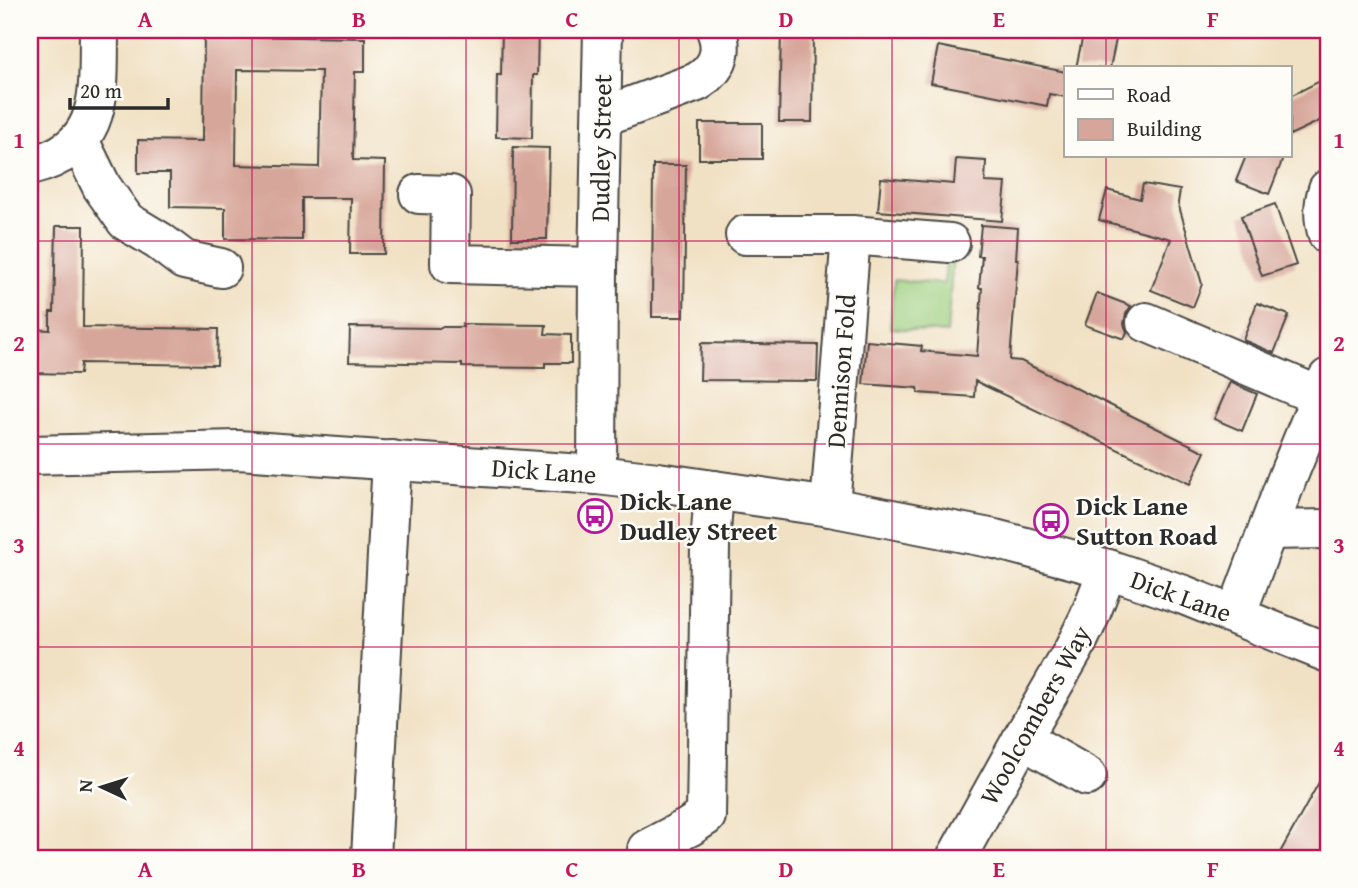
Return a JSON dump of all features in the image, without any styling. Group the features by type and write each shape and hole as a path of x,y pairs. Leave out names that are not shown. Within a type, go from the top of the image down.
{"street":[{"path":"30,166 65,152 90,124 96,106 99,30"},
{"name":"Dudley Street","path":"597,475 603,30"},
{"path":"601,117 705,77 716,64 719,55 716,30"},
{"path":"79,139 102,187 126,221 159,241 184,261 221,268"},
{"path":"1328,189 1324,211 1328,235"},
{"path":"419,194 451,195 450,264 598,267"},
{"path":"745,235 851,236 950,243"},
{"name":"Dennison Fold","path":"830,507 851,236"},
{"path":"1146,322 1324,387 1236,615"},
{"name":"Dick Lane","path":"30,455 238,450 392,460 597,475 830,507 995,539 1108,569 1184,595 1328,653"},
{"path":"371,858 392,460"},
{"path":"647,858 647,849 706,816 710,546 715,490"},
{"path":"1268,530 1328,529"},
{"name":"Woolcombers Way","path":"956,858 1074,649 1108,569"},
{"path":"1022,739 1087,776"}],"green space":[{"path":"947,255 953,256 947,333 890,328 894,280 944,284"},
{"path":"1328,554 1328,602 1320,579 1325,556"}],"building":[{"path":"204,30 237,30 237,36 365,38 365,72 355,72 353,160 385,161 384,254 350,254 351,198 302,198 302,240 225,239 225,208 170,207 170,173 138,173 138,140 203,141","holes":["237,70 321,71 319,167 236,165"]},
{"path":"502,30 538,30 537,75 533,75 532,138 496,137 497,75 501,75"},
{"path":"781,30 813,30 812,122 779,122"},
{"path":"1084,30 1118,30 1110,66 1076,66"},
{"path":"938,46 1064,72 1064,97 1049,94 1047,106 931,83"},
{"path":"1328,77 1328,117 1292,134 1292,95"},
{"path":"699,123 762,123 762,159 699,159"},
{"path":"513,147 549,148 547,239 512,239"},
{"path":"1245,158 1283,158 1269,194 1236,181"},
{"path":"956,159 986,161 985,182 1006,183 1002,221 878,211 881,178 954,184"},
{"path":"653,165 686,165 684,317 652,317"},
{"path":"1143,184 1180,190 1178,203 1202,284 1193,307 1151,290 1171,239 1099,220 1107,190 1140,199"},
{"path":"1275,204 1296,265 1262,276 1241,216"},
{"path":"981,225 1018,228 1010,360 1021,361 1205,452 1190,484 975,381 974,397 918,393 918,388 863,384 867,341 922,346 921,351 977,356 982,288 979,288 982,256 978,256"},
{"path":"56,226 84,226 83,327 218,329 217,365 81,363 80,374 30,373 30,329 50,330 50,312 54,312"},
{"path":"1097,293 1131,306 1126,314 1124,324 1127,332 1124,339 1085,325"},
{"path":"1257,303 1289,315 1274,353 1243,340"},
{"path":"462,324 546,325 545,334 571,335 571,363 545,363 545,368 349,362 350,327 441,328 463,327"},
{"path":"701,343 818,345 817,381 700,380"},
{"path":"1230,382 1257,394 1242,431 1214,419"},
{"path":"1328,766 1328,858 1277,858"}],"place":[{"name":"Dick Lane Dudley Street","path":"595,516"},
{"name":"Dick Lane Sutton Road","path":"1051,521"}]}
